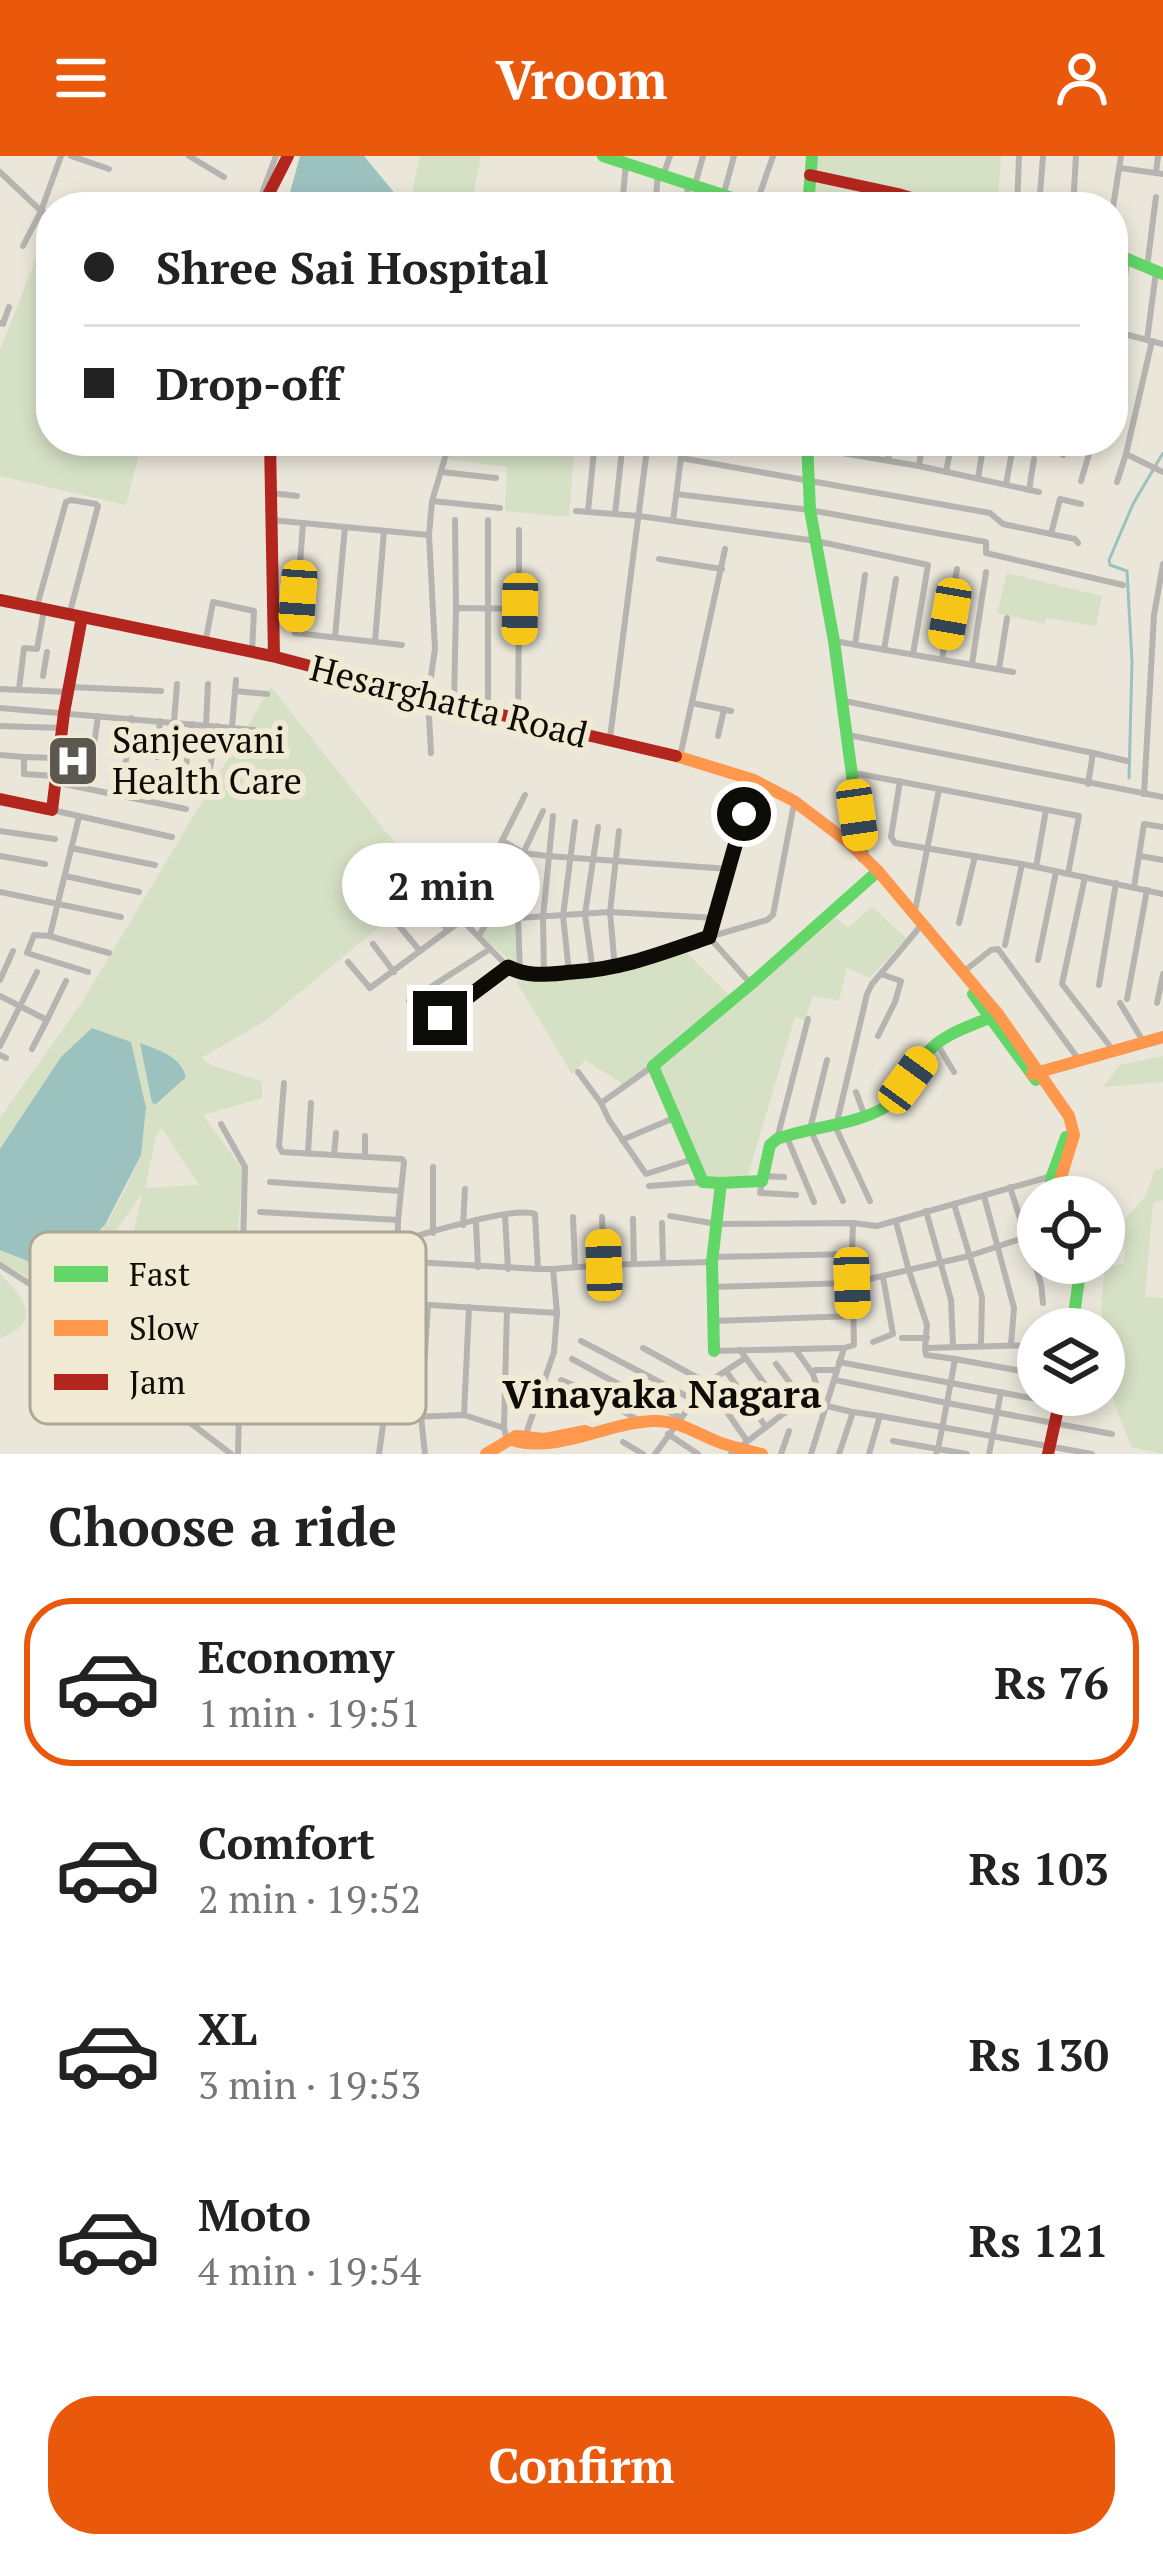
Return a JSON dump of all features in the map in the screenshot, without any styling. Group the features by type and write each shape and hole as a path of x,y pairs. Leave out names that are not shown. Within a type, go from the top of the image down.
{"street":[{"path":"45,156 59,159 47,192"},
{"path":"71,156 109,170"},
{"path":"189,156 224,177"},
{"path":"262,192 276,156"},
{"path":"271,192 287,156"},
{"path":"603,156 634,162 710,192"},
{"path":"658,192 670,156"},
{"path":"704,156 713,192"},
{"path":"714,192 734,156"},
{"path":"762,192 773,156"},
{"path":"809,192 812,156"},
{"path":"1018,192 1019,156"},
{"path":"1040,192 1043,156"},
{"path":"1074,192 1076,156"},
{"path":"1116,192 1121,156"},
{"path":"1120,168 1159,173 1158,156"},
{"path":"626,192 634,162"},
{"path":"0,172 36,207"},
{"path":"810,175 868,192"},
{"path":"1128,446 1145,382 1156,197"},
{"path":"22,246 36,219"},
{"path":"1,326 9,307"},
{"path":"1128,334 1163,344"},
{"path":"1128,455 1158,470"},
{"path":"270,456 274,656"},
{"path":"431,753 428,697 435,649 429,535 432,501 445,456"},
{"path":"588,511 594,456"},
{"path":"615,514 621,456"},
{"path":"610,742 647,456"},
{"path":"601,1103 752,984 871,867 844,735 834,641 810,510 807,456"},
{"path":"856,456 1039,492"},
{"path":"888,460 889,456"},
{"path":"919,466 921,456"},
{"path":"946,472 949,456"},
{"path":"978,478 982,456"},
{"path":"1006,484 1011,456"},
{"path":"1081,481 1089,456"},
{"path":"1117,482 1125,456"},
{"path":"673,521 681,458 990,513 1003,524 1078,543"},
{"path":"1029,490 1034,459"},
{"path":"441,472 496,478"},
{"path":"271,493 297,496"},
{"path":"676,494 810,510 986,542 986,553 1124,585"},
{"path":"1051,534 1060,499 1081,504"},
{"path":"432,501 500,508"},
{"path":"43,676 47,652 40,609 66,502 96,504 76,616 52,810"},
{"path":"576,511 816,542 928,565 913,654"},
{"path":"272,520 429,535"},
{"path":"454,704 455,520"},
{"path":"488,520 488,712"},
{"path":"295,633 303,523"},
{"path":"335,638 344,527"},
{"path":"518,719 519,530"},
{"path":"375,643 385,532"},
{"path":"680,757 725,549"},
{"path":"659,559 722,569"},
{"path":"1144,794 1163,564"},
{"path":"942,658 957,569"},
{"path":"973,664 986,572"},
{"path":"855,645 865,575"},
{"path":"884,650 896,580"},
{"name":"Hesarghatta Road","path":"0,600 274,656 680,757 754,780 794,800 871,867 963,972 1069,1116 1074,1131 1059,1176"},
{"path":"205,643 213,602 254,611 252,651"},
{"path":"456,608 520,609"},
{"path":"999,669 1007,618"},
{"path":"275,633 402,645"},
{"path":"834,641 1013,672"},
{"path":"19,689 24,648 47,652"},
{"path":"1153,653 1163,655"},
{"path":"232,728 236,680"},
{"path":"174,722 177,684"},
{"path":"206,725 208,684"},
{"path":"0,688 161,691"},
{"path":"235,691 266,694"},
{"path":"1151,696 1163,698"},
{"path":"841,700 1127,760"},
{"path":"692,703 727,710 718,736"},
{"path":"0,708 255,730"},
{"path":"90,773 98,716"},
{"path":"124,777 131,718"},
{"path":"157,757 160,721"},
{"path":"183,787 192,724"},
{"path":"0,726 63,728"},
{"path":"207,787 217,726"},
{"path":"844,735 1163,797"},
{"path":"1148,740 1163,742"},
{"path":"1088,784 1094,753"},
{"path":"0,755 58,758"},
{"path":"24,757 24,774 186,809"},
{"path":"850,772 1079,816 1069,874"},
{"path":"709,937 754,780"},
{"path":"900,782 892,841 1163,895"},
{"path":"912,914 930,848 939,789"},
{"path":"348,962 370,988 462,920 526,795"},
{"path":"0,799 172,837"},
{"path":"462,920 508,967 544,976 615,969 767,920 777,909 794,800"},
{"path":"1036,867 1046,810"},
{"path":"479,936 543,811"},
{"path":"544,976 543,916 553,816"},
{"path":"49,936 79,817"},
{"path":"569,972 563,916 575,822"},
{"path":"1134,887 1144,824 1163,827"},
{"path":"593,972 585,914 598,827"},
{"path":"0,831 55,839"},
{"path":"615,969 610,912 619,831"},
{"path":"503,841 524,853 569,859 729,869"},
{"path":"71,848 155,865"},
{"path":"0,856 45,865"},
{"path":"959,923 975,856"},
{"path":"1140,856 1163,860"},
{"path":"520,862 520,973"},
{"path":"1005,945 1022,864"},
{"path":"1038,959 1056,872"},
{"path":"65,876 139,892"},
{"path":"1085,877 1063,984 1113,1050"},
{"path":"1099,985 1116,883"},
{"path":"1144,1042 1124,1001 1147,890"},
{"path":"0,892 121,917"},
{"path":"421,899 448,930"},
{"path":"518,918 610,912 715,918"},
{"name":"Hesarghatta Road","path":"912,914 994,1016"},
{"path":"396,922 420,951"},
{"path":"870,1201 835,1122 868,994 919,928"},
{"path":"88,972 26,953 35,934 109,953"},
{"path":"709,937 752,984"},
{"path":"373,944 394,972"},
{"path":"409,1001 490,949"},
{"path":"963,972 998,949 1079,1060"},
{"path":"0,980 13,951"},
{"path":"440,1018 508,967"},
{"path":"2,1053 38,972"},
{"path":"878,1036 901,981 880,974"},
{"path":"1157,1003 1163,974"},
{"path":"32,1048 65,981"},
{"path":"0,996 47,1020"},
{"path":"796,1195 760,1193 770,1145 781,1137 883,1109 900,1096 937,1044 994,1016"},
{"path":"808,1019 781,1137 814,1202"},
{"path":"1035,1072 1163,1036"},
{"path":"937,1044 954,1072"},
{"path":"827,1060 810,1129 843,1201"},
{"path":"652,1066 704,1182"},
{"path":"578,1072 646,1174 693,1160"},
{"name":"Hesarghatta Road","path":"1035,1072 1068,1131 1052,1176"},
{"path":"284,1083 279,1149 402,1159 398,1232"},
{"path":"856,1092 864,1114"},
{"path":"308,1154 311,1103"},
{"path":"622,1140 675,1117"},
{"path":"221,1124 245,1167 244,1232"},
{"path":"334,1156 336,1132"},
{"path":"365,1136 365,1157"},
{"path":"433,1167 433,1233"},
{"path":"649,1186 784,1177"},
{"path":"270,1182 401,1191"},
{"path":"721,1183 713,1260 714,1351 742,1354 854,1345 854,1223"},
{"path":"670,1216 717,1224 874,1226 1017,1185"},
{"path":"1010,1187 1017,1208"},
{"path":"463,1226 465,1189"},
{"path":"984,1196 1014,1308 1011,1344"},
{"path":"954,1204 982,1297 981,1344"},
{"path":"426,1234 526,1210 535,1214 538,1269"},
{"path":"926,1211 951,1300 952,1346"},
{"path":"260,1212 398,1220"},
{"path":"505,1215 508,1269"},
{"path":"573,1217 575,1266"},
{"path":"602,1217 604,1265"},
{"path":"634,1219 634,1264"},
{"path":"476,1222 478,1267"},
{"path":"896,1222 927,1324 926,1354 1017,1370"},
{"path":"662,1223 663,1263"},
{"path":"712,1287 852,1283 1017,1241"},
{"path":"426,1263 553,1269 852,1254"},
{"path":"0,1264 30,1285"},
{"path":"486,1454 508,1441 554,1352 553,1269"},
{"path":"873,1342 893,1334 883,1277"},
{"path":"1041,1284 1042,1303"},
{"path":"426,1337 428,1305 557,1313"},
{"path":"464,1415 469,1307"},
{"path":"507,1310 508,1441"},
{"path":"712,1321 854,1316"},
{"path":"902,1338 927,1338"},
{"path":"580,1341 692,1399"},
{"path":"925,1348 1017,1344"},
{"path":"643,1348 707,1383 747,1450"},
{"path":"811,1454 844,1348"},
{"path":"747,1450 766,1427 816,1387 795,1349"},
{"path":"655,1454 692,1399 742,1354"},
{"path":"742,1354 785,1412"},
{"path":"572,1359 674,1425 747,1450"},
{"path":"937,1452 956,1359"},
{"path":"776,1364 802,1399"},
{"path":"812,1374 838,1366 1017,1394"},
{"path":"725,1370 766,1427"},
{"path":"561,1380 642,1422"},
{"path":"835,1380 1112,1434"},
{"path":"989,1454 1001,1392"},
{"path":"827,1406 993,1435 1046,1450 1092,1454"},
{"path":"839,1454 853,1412"},
{"path":"426,1416 464,1415 508,1441 586,1437 642,1422 674,1425 698,1454"},
{"path":"868,1454 880,1416"},
{"path":"1046,1450 1053,1416"},
{"path":"193,1424 235,1454"},
{"path":"235,1454 236,1424"},
{"path":"379,1454 383,1424"},
{"path":"422,1424 425,1454"},
{"path":"781,1454 789,1431"},
{"path":"893,1441 967,1454"},
{"path":"623,1442 643,1454"}],"green space":[{"path":"420,156 481,156 474,192 412,192"},
{"path":"816,156 1001,156 998,192 896,192 814,171"},
{"path":"814,183 858,192 813,192"},
{"path":"36,259 36,456 138,456 126,505 0,476 0,350"},
{"path":"574,456 569,517 505,511 507,467 447,459"},
{"path":"1007,573 1102,596 1096,626 1047,618 1045,624 997,613"},
{"path":"271,687 429,886 265,1021 201,1058 262,1081 262,1098 203,1115 243,1170 238,1232 134,1232 142,1193 115,1232 98,1232 141,1155 146,1108 61,1057 0,1149 0,1118 80,1005","holes":["162,1128 198,1185 145,1188"]},
{"path":"872,907 906,938 870,978 847,968 839,1001 813,996 805,1020 795,1017 747,1178 705,1180 659,1069 836,918 848,928"},
{"path":"492,919 515,921 516,965 482,937"},
{"path":"687,953 732,998 625,1085 585,1060 572,1074 516,981 610,976"},
{"path":"1163,1056 1163,1082 1103,1087 1120,1065"},
{"path":"1163,1168 1163,1200 1153,1203 1145,1297 1163,1298 1163,1454 1131,1447 1119,1416 1125,1416 1125,1308 1102,1308 1101,1302 1103,1284 1125,1284 1125,1219 1145,1197 1155,1170"},
{"path":"0,1250 30,1250 30,1279 0,1262"},
{"path":"0,1274 22,1299 26,1314 19,1328 0,1339"}],"water":[{"path":"300,156 364,156 394,192 290,192"},
{"path":"92,1028 131,1042 146,1108 141,1155 98,1232 30,1232 30,1262 0,1250 0,1149 61,1057"},
{"path":"140,1043 174,1059 186,1077 156,1104 152,1103"}],"waterway":[{"path":"1129,778 1132,662 1127,571 1110,565 1109,560 1133,504 1163,453"}],"traffic: fast":[{"path":"603,156 714,192"},
{"path":"809,192 812,156"},
{"path":"1128,259 1163,274"},
{"path":"808,456 810,510 834,641 863,857"},
{"path":"721,1183 703,1182 653,1066 878,871"},
{"path":"973,994 1036,1080"},
{"path":"714,1351 712,1262 721,1183 762,1181 770,1145 777,1139 861,1118 887,1106 941,1040 994,1016"},
{"path":"1052,1176 1066,1137"},
{"path":"1075,1308 1078,1284"}],"traffic: slow":[{"path":"676,756 754,780 794,801 878,871 998,1014 1069,1116 1074,1135 1061,1176"},
{"path":"1032,1074 1163,1037"},
{"path":"512,1440 564,1441 662,1421 762,1454"},
{"path":"486,1454 516,1436 545,1439 590,1433"}],"traffic: jam":[{"path":"270,192 288,156"},
{"path":"810,175 889,192"},
{"path":"270,456 274,656"},
{"path":"0,600 272,656 676,756"},
{"path":"0,799 52,810 82,617"},
{"path":"1048,1454 1056,1416"}],"place":[{"name":"Sanjeevani Health Care","path":"73,761"}],"district":[{"name":"Vinayaka Nagara","path":"662,1394"}],"route":[{"path":"440,1018 508,967 544,976 615,969 709,937 744,814"}]}
